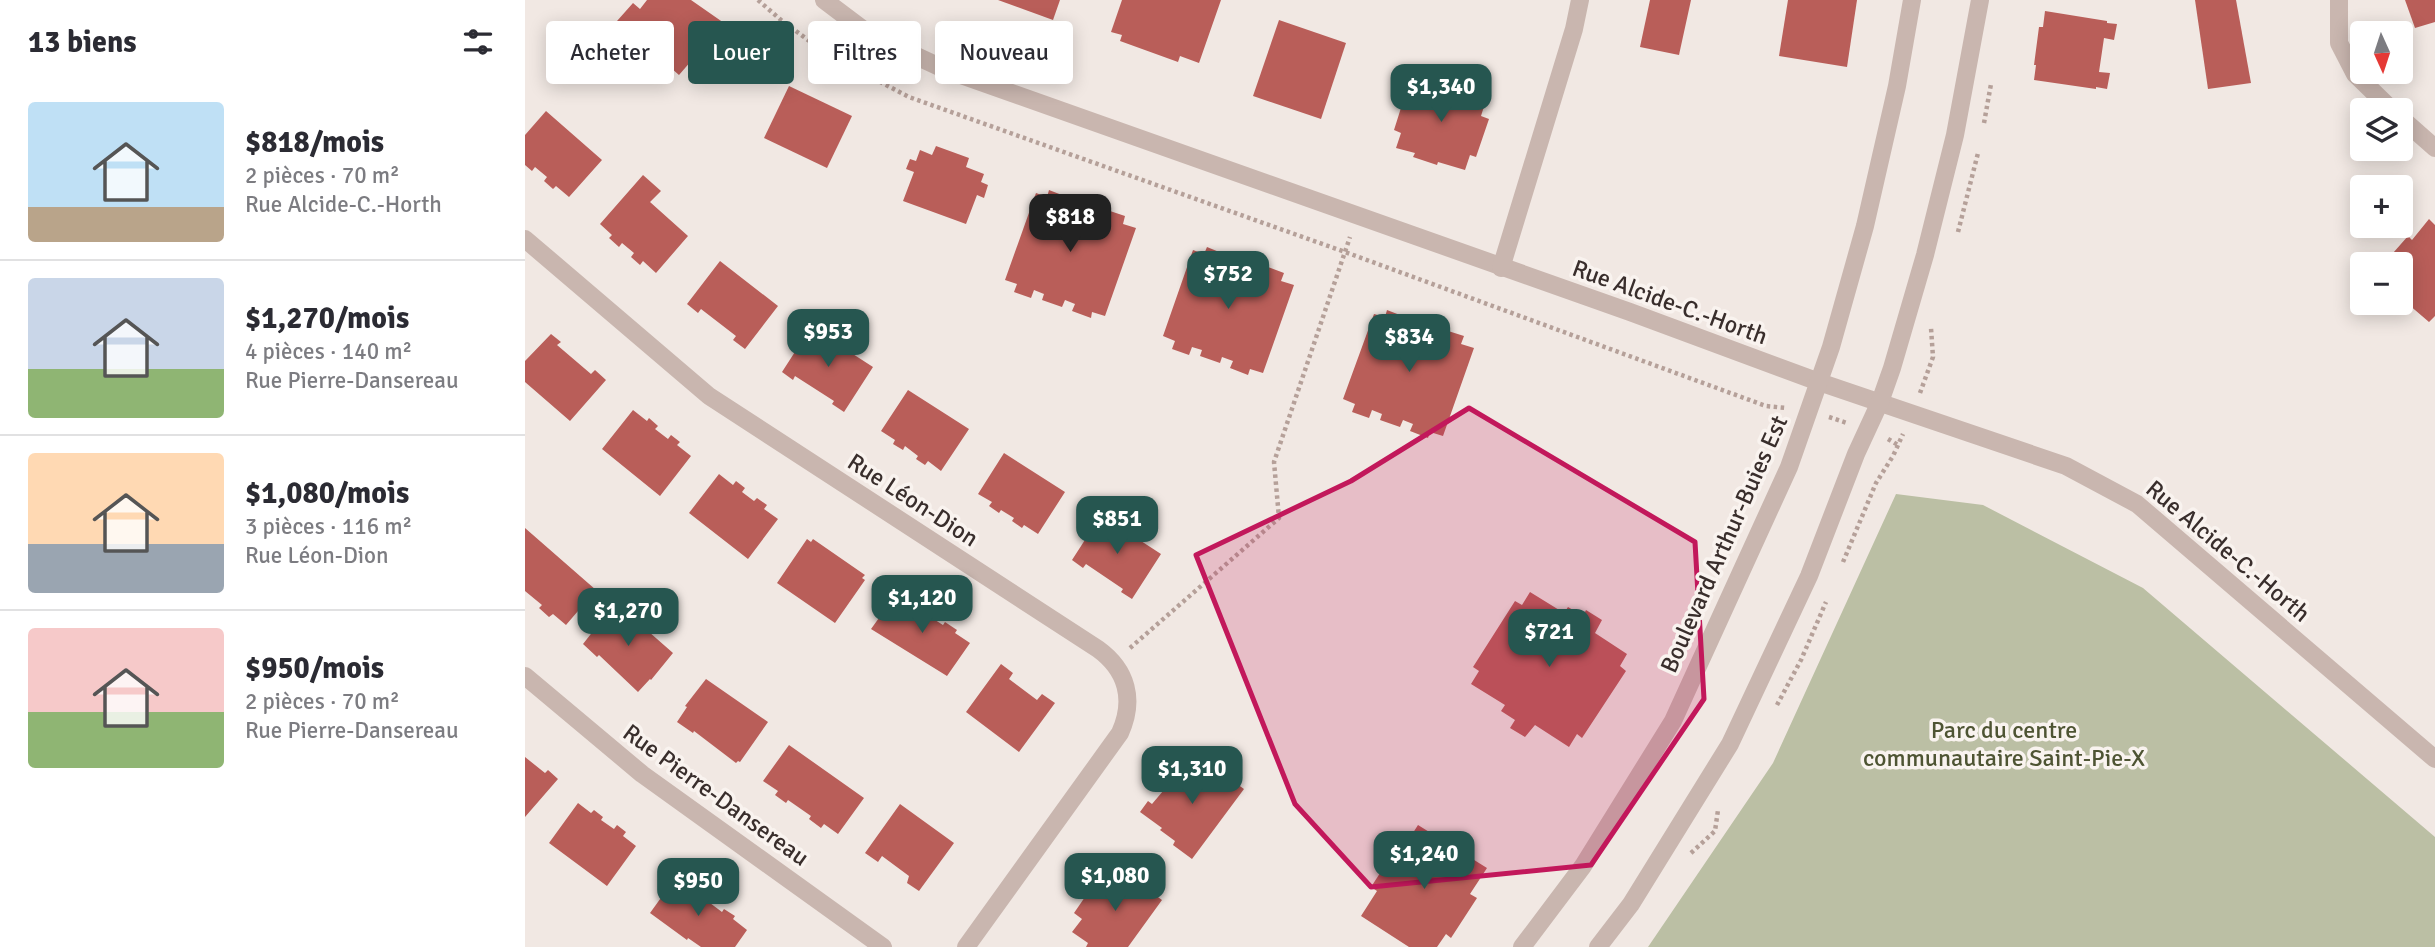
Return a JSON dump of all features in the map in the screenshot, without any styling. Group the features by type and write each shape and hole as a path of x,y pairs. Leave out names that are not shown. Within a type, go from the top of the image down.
{"street":[{"name":"Rue Alcide-C.-Horth","path":"824,0 869,34 944,69 1819,382 2066,466 2137,503 2435,759"},
{"path":"1501,268 1574,29 1580,0"},
{"name":"Boulevard Arthur-Buies Est","path":"1522,947 1583,866 1673,721 1789,467 1831,347 1865,226 1897,86 1912,0"},
{"path":"1598,947 1631,904 1730,744 1809,576 1856,454 1880,402 1924,255 1955,135 1980,0"},
{"path":"2339,0 2339,43 2355,74 2380,98"},
{"path":"2413,129 2435,148"},
{"name":"Rue Léon-Dion","path":"525,239 709,396 1098,649 1114,663 1128,690 1128,706 1120,733 966,947"},
{"name":"Rue Pierre-Dansereau","path":"525,677 642,774 883,947"}],"path":[{"path":"758,0 827,54 908,97 1345,252 1766,406 1809,410 1869,429 1898,445"},
{"path":"1114,663 1279,518 1274,462 1357,216"}],"highlighted area":[{"path":"1469,408 1695,542 1704,699 1591,865 1371,887 1295,804 1196,555 1351,481"}],"green space":[{"name":"Parc du centre communautaire Saint-Pie-X","path":"1896,494 1983,505 2143,588 2435,837 2435,947 1648,947 1773,763"}],"building":[{"path":"647,0 691,0 721,21 688,21 688,65 679,75 674,71 674,21 617,21 633,3 640,9"},
{"path":"998,0 1060,0 1053,20"},
{"path":"1122,0 1221,0 1199,63 1180,56 1178,62 1120,41 1122,35 1111,32"},
{"path":"1650,0 1691,0 1679,55 1640,47"},
{"path":"1788,0 1857,0 1847,67 1779,56"},
{"path":"2195,0 2236,0 2251,83 2208,89"},
{"path":"2405,0 2435,0 2435,22 2415,28"},
{"path":"2045,11 2117,24 2114,40 2104,38 2099,72 2110,73 2107,89 2034,80 2039,27 2043,27"},
{"path":"1279,20 1346,43 1321,119 1253,96"},
{"path":"1418,78 1436,84 1437,78 1461,86 1459,91 1486,100 1481,116 1489,119 1476,157 1470,155 1465,170 1438,162 1437,165 1413,157 1415,153 1396,148 1401,133 1394,130 1406,92 1413,94"},
{"path":"789,86 852,116 827,168 764,138"},
{"path":"546,111 602,160 569,197 556,186 553,189 544,181 547,177 535,167 532,171 525,165 525,135"},
{"path":"936,146 969,158 966,167 984,174 981,182 988,185 984,198 977,195 966,224 903,201 914,172 906,169 910,159 916,161 920,150 932,155"},
{"path":"643,175 661,191 650,202 688,236 656,273 643,261 640,265 631,257 634,253 622,243 619,247 609,238 612,235 600,224"},
{"path":"1049,190 1067,197 1064,203 1075,207 1077,202 1098,209 1096,214 1105,217 1107,210 1125,216 1123,224 1136,228 1105,316 1092,312 1091,318 1072,311 1075,304 1065,300 1062,307 1042,300 1044,294 1034,290 1031,298 1014,292 1017,284 1005,280 1036,193 1047,197"},
{"path":"2429,219 2435,225 2435,316 2429,322 2413,308 2413,252 2394,252 2406,238 2412,240"},
{"path":"1207,247 1224,254 1222,260 1232,264 1234,259 1255,266 1254,270 1263,273 1265,266 1284,273 1281,281 1294,285 1263,373 1250,369 1248,375 1230,368 1233,361 1222,357 1220,363 1200,356 1202,350 1192,347 1189,355 1172,349 1175,341 1163,336 1193,250 1204,254"},
{"path":"720,261 778,306 745,349 733,340 736,336 701,309 698,313 687,304"},
{"path":"1387,310 1405,317 1403,323 1412,327 1415,322 1435,329 1433,333 1443,337 1445,330 1464,336 1461,344 1474,348 1443,436 1430,432 1428,438 1410,431 1413,424 1403,420 1400,427 1380,420 1382,414 1372,410 1369,418 1352,412 1355,404 1343,399 1374,314 1385,317"},
{"path":"811,327 873,367 844,412 832,404 834,401 795,376 793,380 782,372"},
{"path":"551,334 561,342 557,345 591,374 595,370 606,380 570,421 525,382 525,361"},
{"path":"908,390 969,429 941,471 928,461 925,465 916,459 918,456 905,446 903,450 893,444 895,440 881,431"},
{"path":"633,410 647,421 649,418 658,426 655,429 668,439 671,435 680,442 677,445 691,456 660,496 602,449"},
{"path":"1004,453 1065,492 1038,534 1024,525 1022,528 1012,521 1014,518 1001,510 999,513 989,506 992,502 978,494"},
{"path":"719,474 733,485 736,481 745,488 742,492 754,501 757,498 767,505 764,509 778,519 748,559 689,513"},
{"path":"1101,515 1161,554 1132,599 1121,592 1123,589 1086,564 1083,568 1072,560"},
{"path":"525,528 596,590 566,625 553,614 549,617 539,608 542,605 525,591"},
{"path":"807,539 811,542 813,539 865,575 862,578 865,580 835,623 777,583"},
{"path":"1530,592 1564,613 1568,607 1583,616 1586,610 1602,620 1595,633 1627,654 1620,666 1626,671 1582,738 1577,734 1569,747 1535,725 1525,737 1510,728 1515,720 1501,711 1505,705 1471,684 1479,671 1473,667 1515,601 1522,605"},
{"path":"899,596 913,606 916,602 927,609 924,613 943,625 945,622 970,643 947,676 871,629 884,611 887,614"},
{"path":"616,603 673,653 638,692 599,655 597,657 583,644"},
{"path":"1001,664 1013,673 1009,679 1037,700 1042,694 1055,703 1019,752 966,712"},
{"path":"706,679 768,722 740,762 736,763 694,731 693,733 677,722 687,707 685,706"},
{"path":"789,745 864,798 838,834 824,824 821,828 809,819 811,816 788,800 786,803 775,795 778,791 763,781"},
{"path":"1183,756 1218,781 1223,774 1244,789 1192,859 1173,845 1175,841 1160,830 1162,828 1140,812 1148,801 1152,804 1177,774 1173,771"},
{"path":"525,757 545,773 548,770 558,779 525,817"},
{"path":"578,803 591,813 594,810 603,817 601,820 614,829 617,825 626,832 623,836 636,846 607,886 549,843"},
{"path":"900,804 954,843 919,891 907,883 909,876 882,856 878,862 865,853"},
{"path":"1418,825 1487,868 1470,894 1477,898 1451,938 1446,934 1437,947 1409,947 1361,916 1377,891 1371,887 1397,847 1402,850"},
{"path":"1114,874 1130,885 1134,880 1162,900 1128,947 1086,947 1088,943 1072,932 1082,919 1074,913 1096,881 1105,887"},
{"path":"679,880 692,890 694,887 704,894 702,897 722,912 724,909 735,916 733,919 747,930 735,947 701,947 650,913 663,895 666,897"}]}
